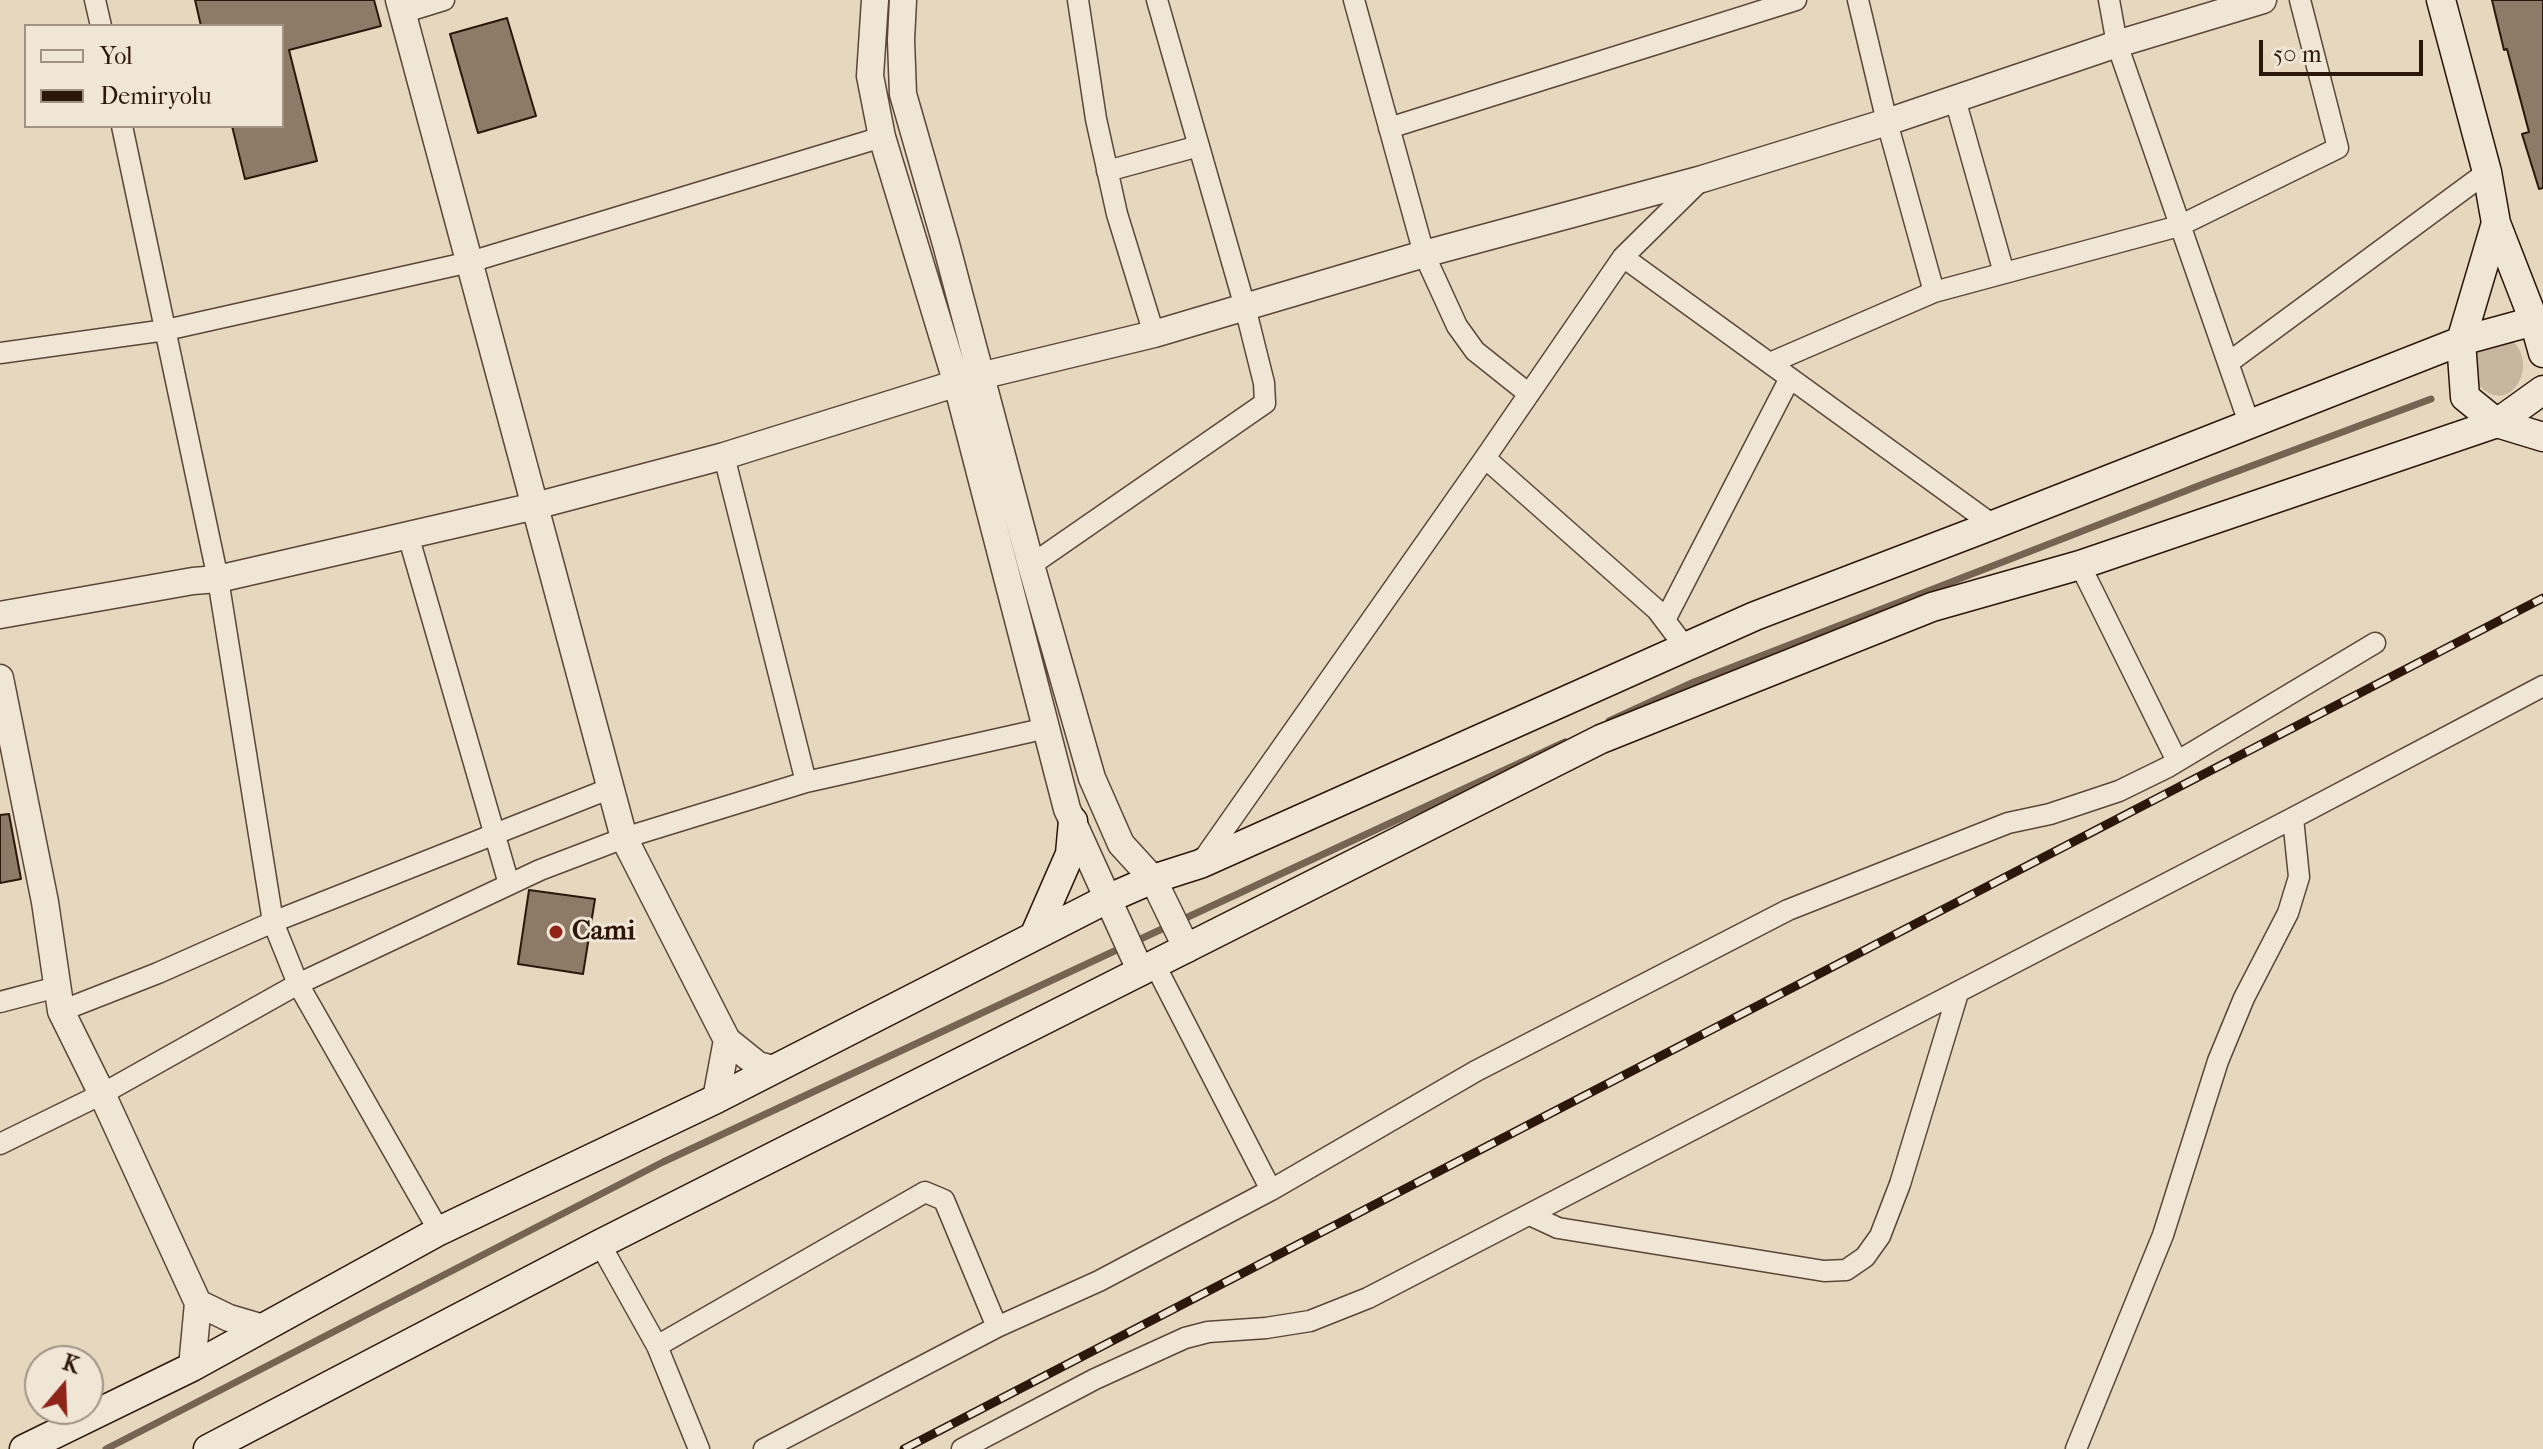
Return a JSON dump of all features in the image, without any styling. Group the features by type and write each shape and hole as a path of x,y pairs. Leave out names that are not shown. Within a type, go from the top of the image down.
{"main road":[{"path":"2441,0 2487,172 2496,223 2539,318 2543,353"},
{"path":"2496,223 2461,341 2465,397 2497,423 2543,437"},
{"path":"24,1449 192,1367 439,1231 716,1099 1035,934 1157,887 1200,864 1755,616 2461,341 2539,318"},
{"path":"208,1449 1183,942 1601,739 1932,607 2080,565 2497,423 2543,390"},
{"path":"1035,934 1070,854 1073,821"}],"street":[{"path":"95,0 101,24"},
{"path":"444,0 400,6 624,838 727,1040 758,1065 774,1069"},
{"path":"875,0 870,76 882,137 1031,565 1092,778 1121,844 1157,887 1183,942"},
{"path":"903,0 903,94 946,244 969,380 1067,809 1110,907 1271,1190"},
{"path":"1078,0 1107,171 1154,334"},
{"path":"1031,565 1265,403 1264,383 1245,307 1157,0"},
{"path":"1354,0 1424,254 1457,326 1475,351 1529,394"},
{"path":"1389,128 1796,0"},
{"path":"1858,0 1887,122 1934,292"},
{"path":"2109,0 2117,44 2249,423"},
{"path":"0,615 218,579 535,506 724,456 969,380 1154,334 1424,254 1702,179 1887,122 2117,44 2263,0"},
{"path":"1770,363 1934,292 2179,226 2338,148 2300,0"},
{"path":"1955,99 2004,273"},
{"path":"122,128 218,579 273,922 298,984 439,1231"},
{"path":"0,353 166,330 470,262 882,137"},
{"path":"1107,171 1199,146"},
{"path":"2228,363 2487,172"},
{"path":"1200,864 1623,257 1702,179"},
{"path":"1623,257 1993,525"},
{"path":"1665,620 1790,378"},
{"path":"724,456 806,782"},
{"path":"1485,458 1657,610 1685,647"},
{"path":"408,535 509,884"},
{"path":"2080,565 2177,761"},
{"path":"764,1449 997,1327 1099,1281 1271,1190 1476,1071 1788,910 2008,823 2050,814 2119,791 2177,761 2375,643"},
{"path":"0,678 45,902 59,999 198,1303 192,1367"},
{"path":"962,1449 1095,1379 1185,1338 1208,1332 1310,1321 1368,1298 2543,686"},
{"path":"0,1144 102,1094 298,984 540,870 624,838 806,782 1047,728"},
{"path":"0,1002 59,999 158,973 273,922 611,788"},
{"path":"2076,1449 2163,1235 2218,1061 2244,998 2288,913 2299,877 2293,818"},
{"path":"1530,1215 1558,1228 1824,1271 1846,1270 1865,1257 1880,1236 1900,1184 1958,993"},
{"path":"716,1099 727,1040"},
{"path":"657,1346 925,1192 944,1200 997,1327"},
{"path":"600,1244 657,1346 699,1449"},
{"path":"198,1303 229,1318 263,1328"}],"shaded area":[{"path":"2509,338 2519,348 2523,361 2518,384 2500,396 2488,393 2476,382 2476,354 2488,343"}],"building":[{"path":"195,0 374,0 381,26 289,50 317,161 245,179 232,128 284,128 284,24 201,24"},
{"path":"2492,0 2543,0 2543,188 2539,189 2522,134 2529,132"},
{"path":"507,18 536,116 478,133 450,34"},
{"path":"9,814 21,879 0,883 0,815"},
{"name":"Cami","path":"529,890 595,899 583,974 518,964"}],"waterway":[{"path":"1609,721 1694,682 2431,399"},
{"path":"1134,942 1565,742"},
{"path":"106,1449 663,1162 1123,947"}],"railway":[{"path":"904,1449 2543,598"}],"place":[{"name":"Cami","path":"556,932"}]}
